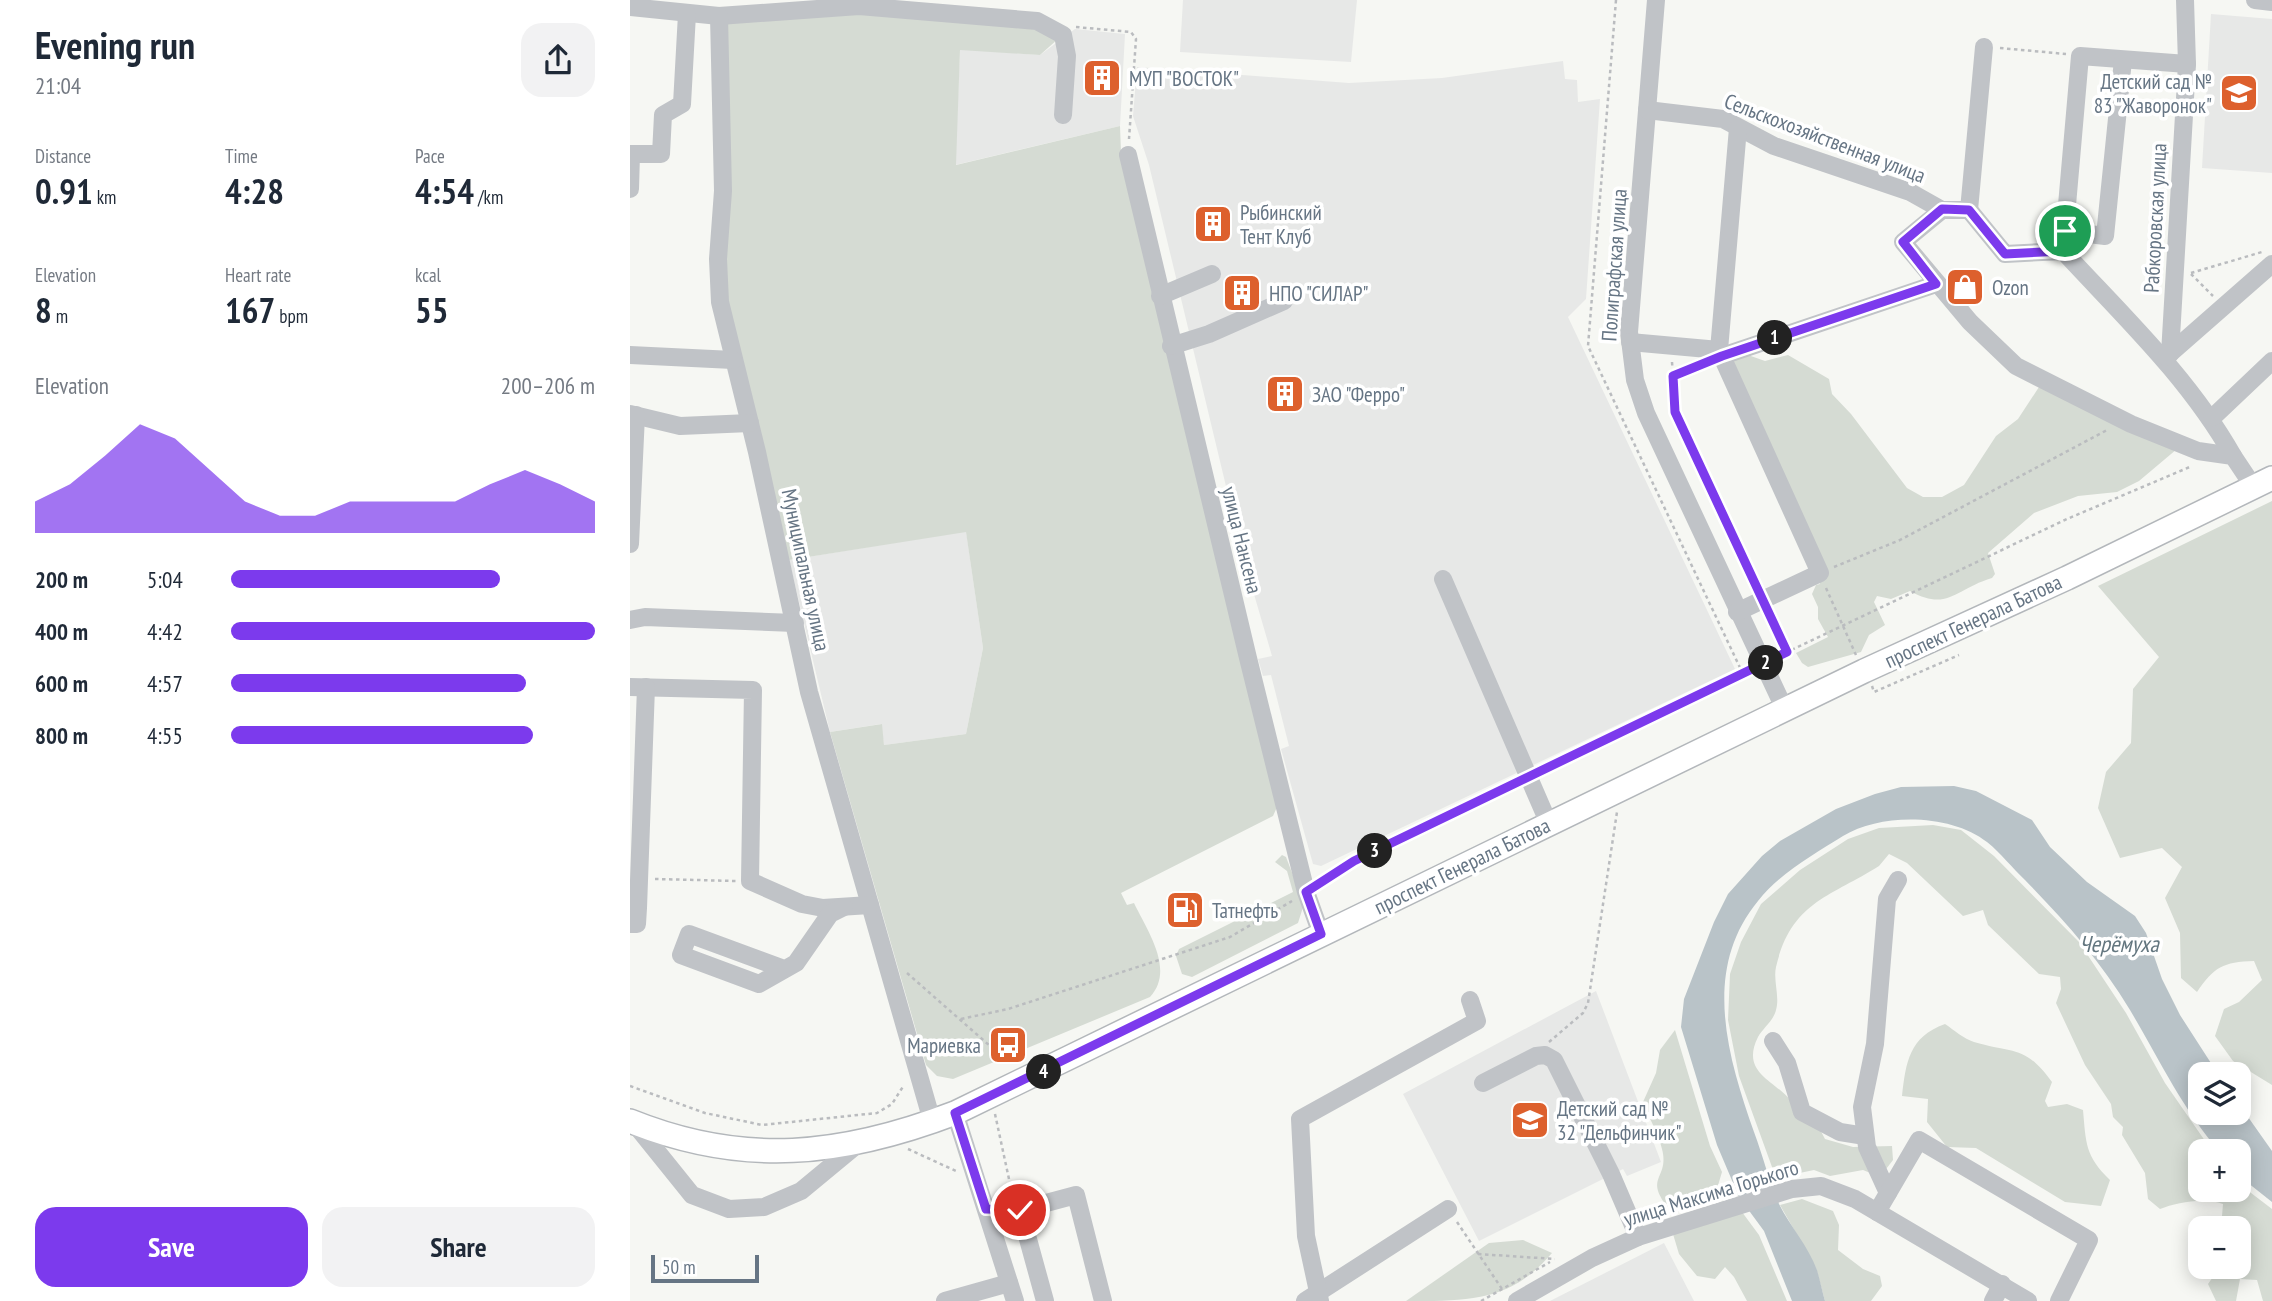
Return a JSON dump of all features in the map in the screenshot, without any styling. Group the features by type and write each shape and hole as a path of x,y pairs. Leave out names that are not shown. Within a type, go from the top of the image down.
{"main road":[{"name":"проспект Генерала Батова","path":"632,1122 693,1143 740,1151 816,1150 859,1143 955,1113 1784,710 2262,482"}],"street":[{"name":"Полиграфская улица","path":"1656,0 1630,342 1635,380 1646,412 1784,710"},
{"name":"Рабкоровская улица","path":"2166,357 2183,276 2187,65 2185,0"},
{"path":"2255,0 2272,2"},
{"path":"630,6 719,16 800,5 959,6 1037,22 1063,35 1066,56 1063,115"},
{"path":"630,189 631,154 661,154 663,115 682,104 687,14"},
{"name":"Муниципальная улица","path":"719,16 723,191 718,259 720,302 750,423 809,692 932,1121"},
{"path":"1984,47 1969,210 2005,254 2063,251 2166,357 2211,418 2233,456 2262,482"},
{"path":"2063,251 2080,56 2187,65"},
{"path":"2065,231 2105,236 2123,60"},
{"name":"Сельскохозяйственная улица","path":"1647,110 1723,119 1774,146 1910,192 1942,209"},
{"path":"1737,612 1820,573 1721,353 1738,128"},
{"name":"улица Нансена","path":"1128,155 1171,346 1306,892 1321,934"},
{"path":"1969,210 1942,209 1903,242 1936,284 2016,366 2124,421 2198,451 2233,456"},
{"path":"2166,357 2272,264"},
{"path":"1160,296 1212,274"},
{"path":"1630,342 1721,353 1936,284"},
{"path":"1171,346 1209,334 1284,301"},
{"path":"630,355 733,360"},
{"path":"2211,418 2272,361"},
{"path":"630,544 633,415 680,426 750,423"},
{"path":"1443,579 1549,824"},
{"path":"630,620 645,617 794,623"},
{"path":"630,924 637,924 639,878 638,687 752,690 750,881 802,904 870,905"},
{"path":"1888,1193 1867,1147 1862,1107 1875,1044 1887,899 1898,880"},
{"path":"784,969 689,934 681,955 759,984 796,962 830,914 844,906"},
{"path":"1448,1209 1314,1299 1306,1236 1300,1119 1477,1021 1470,1000"},
{"path":"1773,1041 1787,1063 1802,1112 1840,1132 1865,1136"},
{"path":"1483,1083 1535,1056 1545,1055 1554,1059 1638,1237"},
{"path":"955,1113 1012,1292"},
{"path":"632,1122 692,1195 729,1209 764,1207 801,1191 859,1143"},
{"path":"1877,1212 1919,1140 2089,1240 2059,1301"},
{"name":"улица Максима Горького","path":"1517,1301 1592,1258 1638,1237 1792,1189 1828,1188 1877,1212 2028,1301"},
{"path":"986,1209 1018,1210 1076,1195 1103,1301"},
{"path":"1018,1210 1045,1301"},
{"path":"950,1300 1012,1292 1040,1283"},
{"path":"1993,1301 2002,1284"}],"path":[{"path":"1076,27 1132,32 1136,39 1128,155"},
{"path":"1984,47 2080,56"},
{"path":"2183,276 2272,249"},
{"path":"2183,276 2223,307"},
{"path":"1721,353 1673,376 1675,412 1787,652"},
{"path":"1820,573 1900,540 2124,421"},
{"path":"961,1019 1008,1009 1230,937 1354,861 2067,519 2196,465"},
{"path":"1545,1055 1549,1042 1583,1013 1588,1003 1621,789"},
{"path":"639,878 750,881"},
{"path":"884,952 1007,1061"},
{"path":"630,1086 705,1113 762,1125 782,1125 887,1109 903,1087 915,1061"},
{"path":"995,1112 1018,1210"},
{"path":"902,1146 978,1182"},
{"path":"1448,1209 1502,1289"},
{"path":"1478,1254 1555,1259"}],"shaded area":[{"path":"1183,0 1357,0 1351,62 1180,52"},
{"path":"859,13 1046,30 1058,39 1040,55 960,50 956,165 1120,126 1121,153 1277,807 1273,816 1121,893 1127,905 1134,903 1157,951 1160,975 1150,997 953,1079 937,1076 926,1065 830,732 882,724 884,745 966,734 983,648 966,532 789,560 725,300 725,21"},
{"name":"Детский сад № 83 \"Жаворонок\"","path":"2211,14 2272,19 2272,173 2202,168"},
{"path":"1075,29 1125,34 1120,126 955,165 960,49 1040,55"},
{"path":"1563,61 1565,79 1577,80 1578,102 1600,99 1586,299 1568,317 1735,669 1321,866 1313,864 1281,749 1289,746 1271,675 1263,676 1258,659 1272,656 1242,553 1149,165 1133,116 1137,67 1349,83 1442,78"},
{"path":"1748,355 1765,361 1788,355 1829,379 1832,394 1851,414 1907,488 1923,497 1942,497 1964,485 1996,436 2018,419 2039,387 2177,449 2139,481 2117,492 2078,496 2034,513 1988,553 1995,574 1992,578 1943,599 1923,597 1910,591 1891,599 1877,596 1874,602 1885,625 1869,635 1861,652 1808,667 1796,653 1828,637 1818,619 1818,607 1812,594 1816,585 1820,584 1722,365"},
{"path":"2272,501 2272,1085 2251,1072 2251,1062 2233,1061 2215,1036 2224,1009 2239,1002 2262,980 2254,961 2220,967 2197,992 2181,978 2180,933 2165,898 2182,867 2162,848 2120,858 2098,808 2106,772 2131,743 2133,689 2159,657 2098,586"},
{"path":"966,531 983,648 966,734 884,745 881,724 830,732 789,560"},
{"path":"1933,825 1961,830 1994,856 2079,942 2126,1013 2165,1083 2188,1116 2188,1125 2194,1125 2204,1139 2188,1139 2188,1202 2160,1209 2148,1199 2145,1173 2122,1135 2123,1127 2113,1117 2111,1104 2085,1065 2056,1003 2061,989 2060,977 2039,974 1988,925 1983,910 1963,916 1907,863 1889,854 1879,866 1815,904 1792,928 1776,967 1776,1010 1758,1037 1753,1059 1762,1075 1791,1101 1805,1101 1825,1139 1853,1147 1892,1146 1893,1160 1880,1177 1863,1170 1830,1176 1814,1170 1776,1178 1739,1076 1728,1020 1730,974 1741,942 1761,904 1800,870 1848,839 1879,828"},
{"path":"1282,855 1286,857 1304,904 1298,923 1192,977 1182,974 1176,956 1179,949 1293,892 1287,871 1275,862"},
{"name":"Детский сад № 32 \"Дельфинчик\"","path":"1596,991 1661,1162 1627,1176 1623,1169 1479,1241 1403,1094"},
{"path":"1945,1024 1970,1041 2017,1052 2034,1061 2052,1082 2045,1101 2048,1107 2067,1104 2083,1110 2091,1156 2110,1180 2101,1206 2065,1202 1976,1148 1947,1147 1927,1122 1928,1099 1902,1096 1905,1072 1912,1052 1924,1036"},
{"path":"1675,1030 1710,1146 1722,1172 1716,1192 1670,1210 1662,1199 1657,1184 1663,1167 1662,1149 1643,1102 1656,1073 1660,1050"},
{"path":"2251,1193 2272,1209 2272,1301 2263,1301 2257,1280 2240,1279 2251,1279 2251,1216 2222,1216 2223,1204 2216,1202 2251,1202"},
{"path":"1802,1199 1833,1211 1839,1225 1838,1250 1863,1269 1880,1276 1882,1286 1871,1301 1825,1301 1816,1268 1780,1205"},
{"path":"1742,1212 1759,1235 1787,1301 1747,1301 1734,1277 1725,1267 1715,1279 1697,1276 1679,1254 1673,1234"},
{"path":"1523,1240 1552,1253 1521,1281 1488,1295 1451,1300 1406,1301 1489,1243"},
{"path":"1664,1243 1694,1301 1550,1301"},
{"path":"2212,1279 2240,1279 2236,1301 2216,1301 2208,1284"}],"water":[{"name":"Черёмуха","path":"1954,786 1976,791 2032,820 2050,847 2087,882 2135,916 2146,933 2162,979 2180,1015 2210,1062 2188,1062 2188,1109 2107,974 2040,895 1987,842 1955,826 1916,820 1877,823 1843,836 1798,865 1758,901 1740,928 1730,956 1725,985 1729,1045 1744,1104 1775,1195 1813,1261 1825,1301 1792,1301 1764,1231 1739,1197 1717,1145 1681,1027 1684,999 1728,894 1762,856 1780,841 1836,809 1901,787"},
{"name":"Черёмуха","path":"2251,1121 2272,1151 2272,1202 2251,1185 2251,1139 2209,1139 2199,1125 2251,1125"}],"place":[{"name":"МУП \"ВОСТОК\"","path":"1102,78"},
{"name":"Детский сад № 83 \"Жаворонок\"","path":"2239,93"},
{"name":"Рыбинский Тент Клуб","path":"1213,224"},
{"name":"Ozon","path":"1965,287"},
{"name":"НПО \"СИЛАР\"","path":"1242,293"},
{"name":"ЗАО \"Ферро\"","path":"1285,394"},
{"name":"Татнефть","path":"1185,910"},
{"name":"Мариевка","path":"1008,1045"},
{"name":"Детский сад № 32 \"Дельфинчик\"","path":"1530,1120"}],"route":[{"path":"1020,1210 986,1209 955,1113 1056,1066 1321,934 1306,892 1354,861 1787,652 1675,412 1673,376 1722,356 1936,284 1903,242 1942,209 1969,210 2005,254 2063,251 2065,231"}]}
